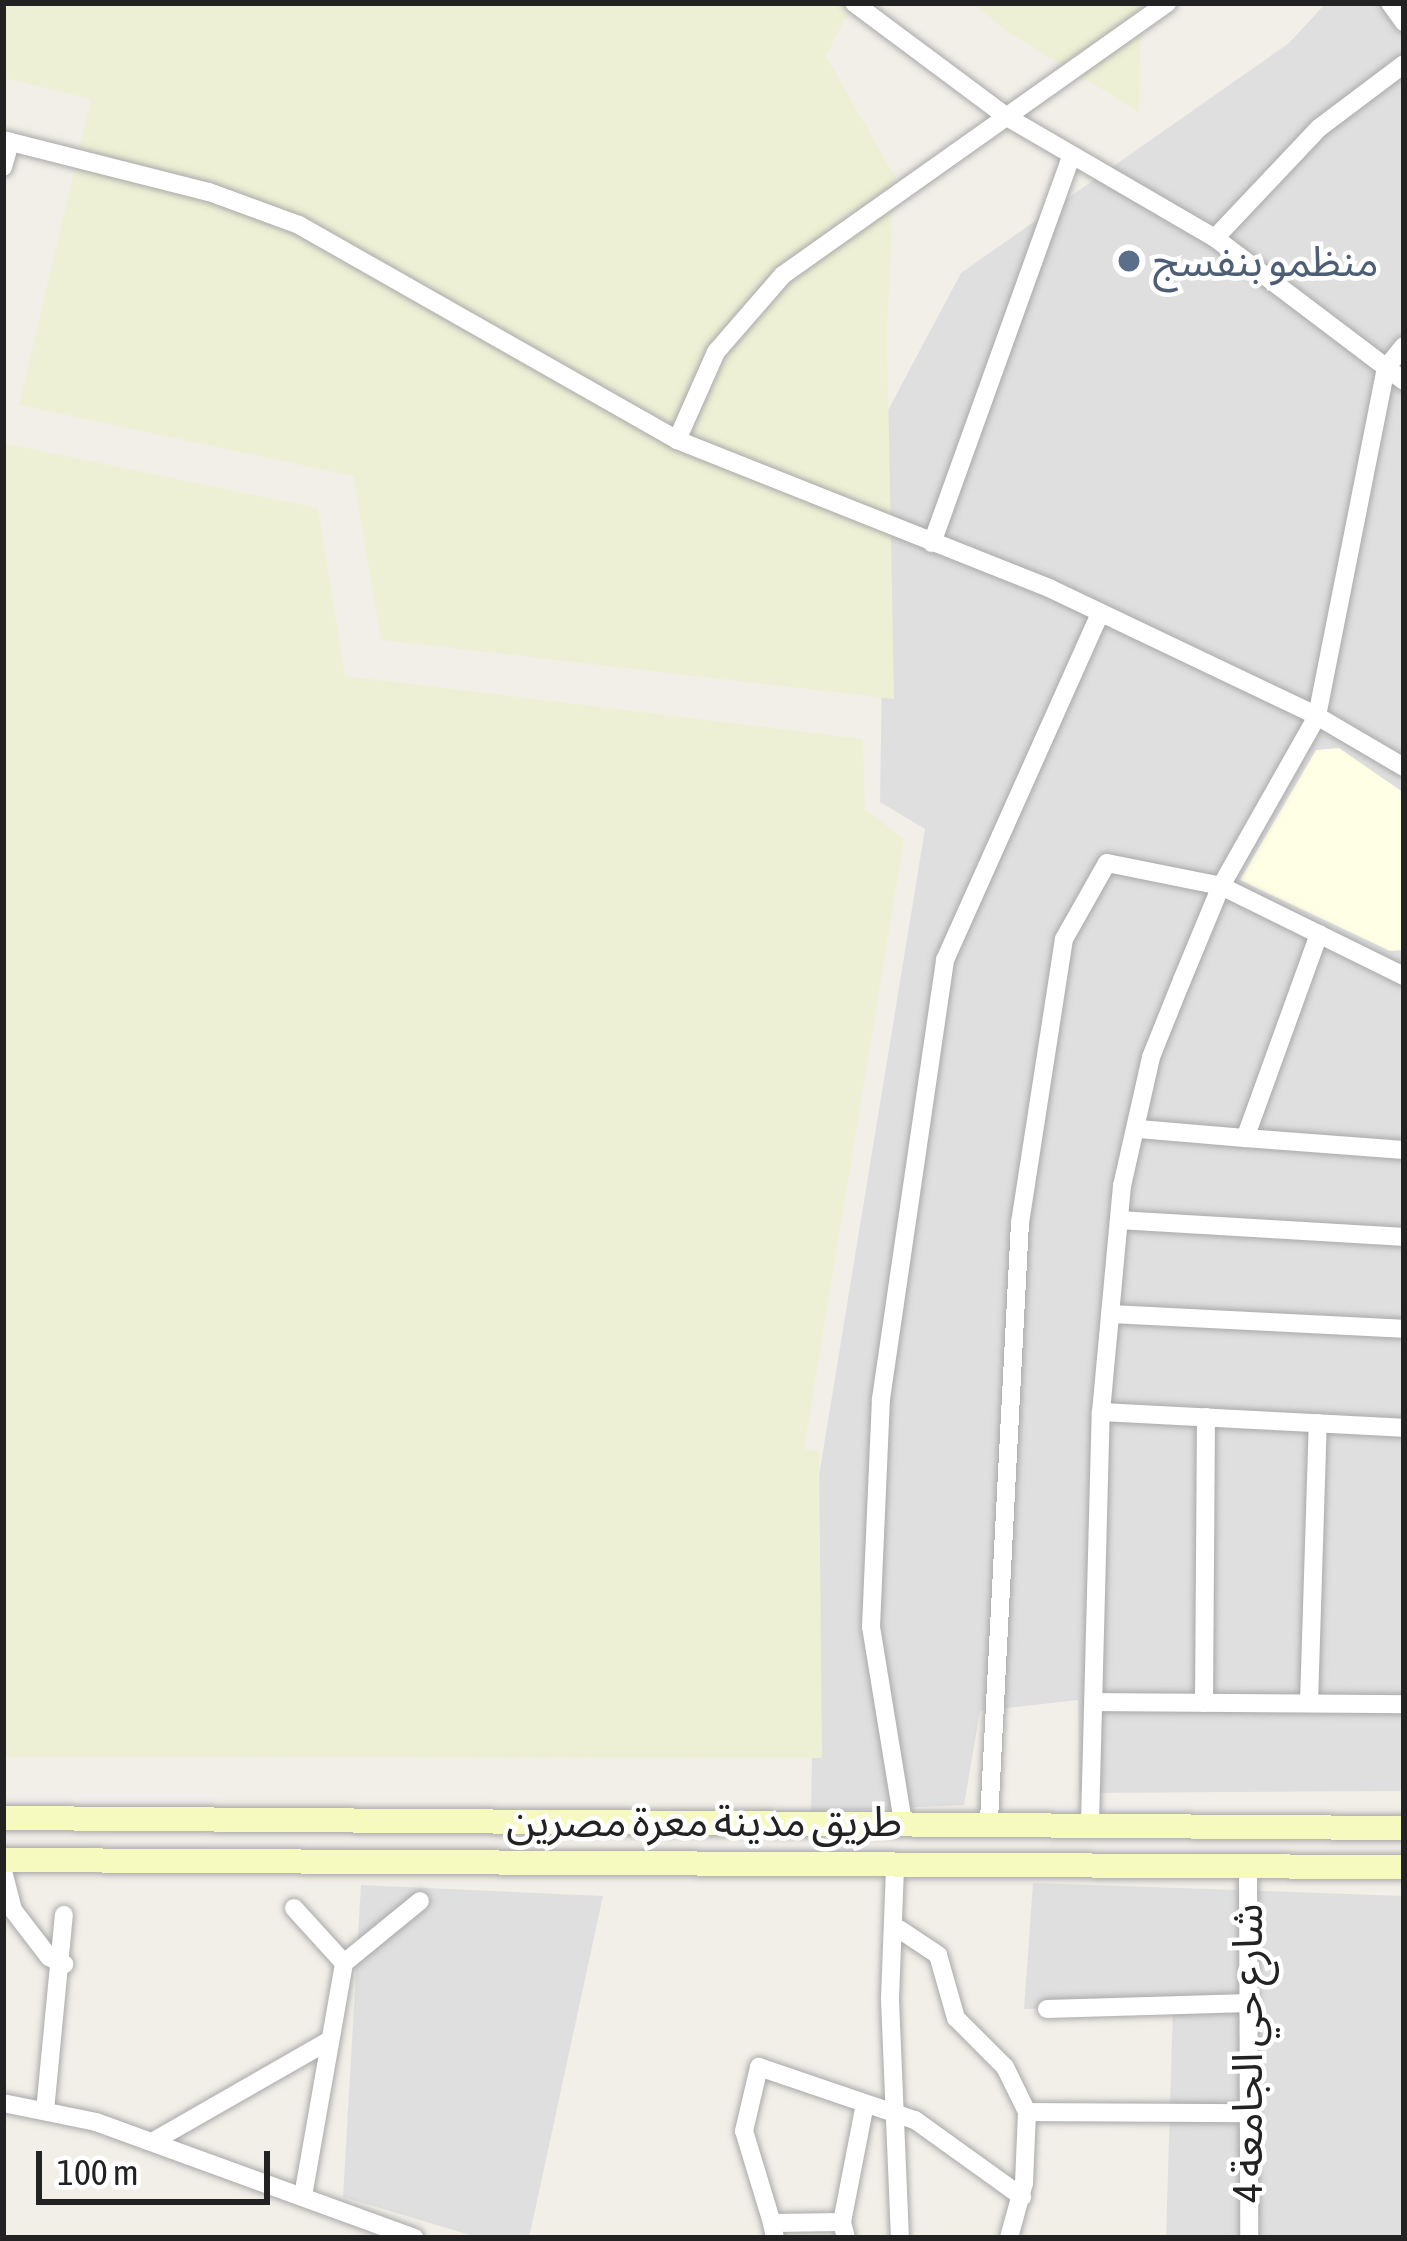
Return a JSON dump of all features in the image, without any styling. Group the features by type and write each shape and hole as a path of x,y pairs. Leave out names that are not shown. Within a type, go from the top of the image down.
{"main road":[{"name":"طريق مدينة معرة مصرين","path":"3,1818 989,1820 1404,1828"},
{"path":"900,1868 903,1822"},
{"name":"طريق مدينة معرة مصرين","path":"3,1860 1404,1867"}],"street":[{"path":"854,3 1006,117 1215,238 1404,381"},
{"path":"677,440 710,362 764,293 1167,3"},
{"path":"1390,3 1404,22"},
{"path":"1215,238 1319,128 1404,64"},
{"path":"3,167 6,141 208,192 299,225 677,440 1100,613 1317,716 1404,767"},
{"path":"932,543 1072,155"},
{"path":"1090,1822 1101,1412 1119,1220 1151,1057 1221,886 1317,716 1386,368 1404,346"},
{"path":"903,1822 871,1627 880,1400 945,960 1100,613"},
{"path":"989,1820 1020,1223 1064,939 1107,862 1221,886 1404,976"},
{"path":"1246,1138 1319,934"},
{"path":"1138,1129 1404,1150"},
{"path":"1119,1220 1404,1237"},
{"path":"1110,1314 1404,1329"},
{"path":"1101,1412 1404,1428"},
{"path":"1204,1702 1206,1418"},
{"path":"1309,1703 1318,1424"},
{"path":"1094,1702 1404,1704"},
{"name":"شارع حي الجامعة 4","path":"1248,1867 1249,2238"},
{"path":"900,1868 899,1929 890,1988 900,2238"},
{"path":"3,1870 13,1910 49,1958 64,1964"},
{"path":"303,2196 344,1963 420,1901"},
{"path":"294,1908 344,1963"},
{"path":"45,2111 64,1964 64,1916"},
{"path":"899,1929 938,1955 956,2018 1005,2067 1027,2112 1022,2197 1010,2238"},
{"path":"1047,2009 1249,2003"},
{"path":"152,2142 330,2040"},
{"path":"865,2104 844,2230 773,2230 744,2131 759,2067 865,2104 897,2116 924,2125 983,2176 1022,2197"},
{"path":"3,2103 152,2142 415,2238"},
{"path":"1027,2112 1248,2113"}],"shaded area":[{"path":"3,3 853,3 826,56 894,175 887,333 894,699 381,640 353,476 19,405 91,99 3,78"},
{"path":"973,3 1141,3 1139,112 1006,31"},
{"path":"1326,3 1404,3 1404,1791 1079,1793 1078,1700 980,1711 964,1805 811,1812 817,1488 925,829 880,802 886,414 961,273 1289,43"},
{"path":"3,443 318,508 345,676 863,739 865,809 904,839 804,1449 819,1451 822,1758 3,1757"},
{"path":"1339,748 1404,793 1404,950 1390,951 1240,880 1316,750"},
{"path":"1033,1883 1404,1896 1404,2238 1166,2238 1173,2006 1024,2009"},
{"path":"361,1885 603,1896 529,2238 480,2238 343,2197"}],"place":[{"name":"منظمو بنفسج","path":"1129,261"}]}
